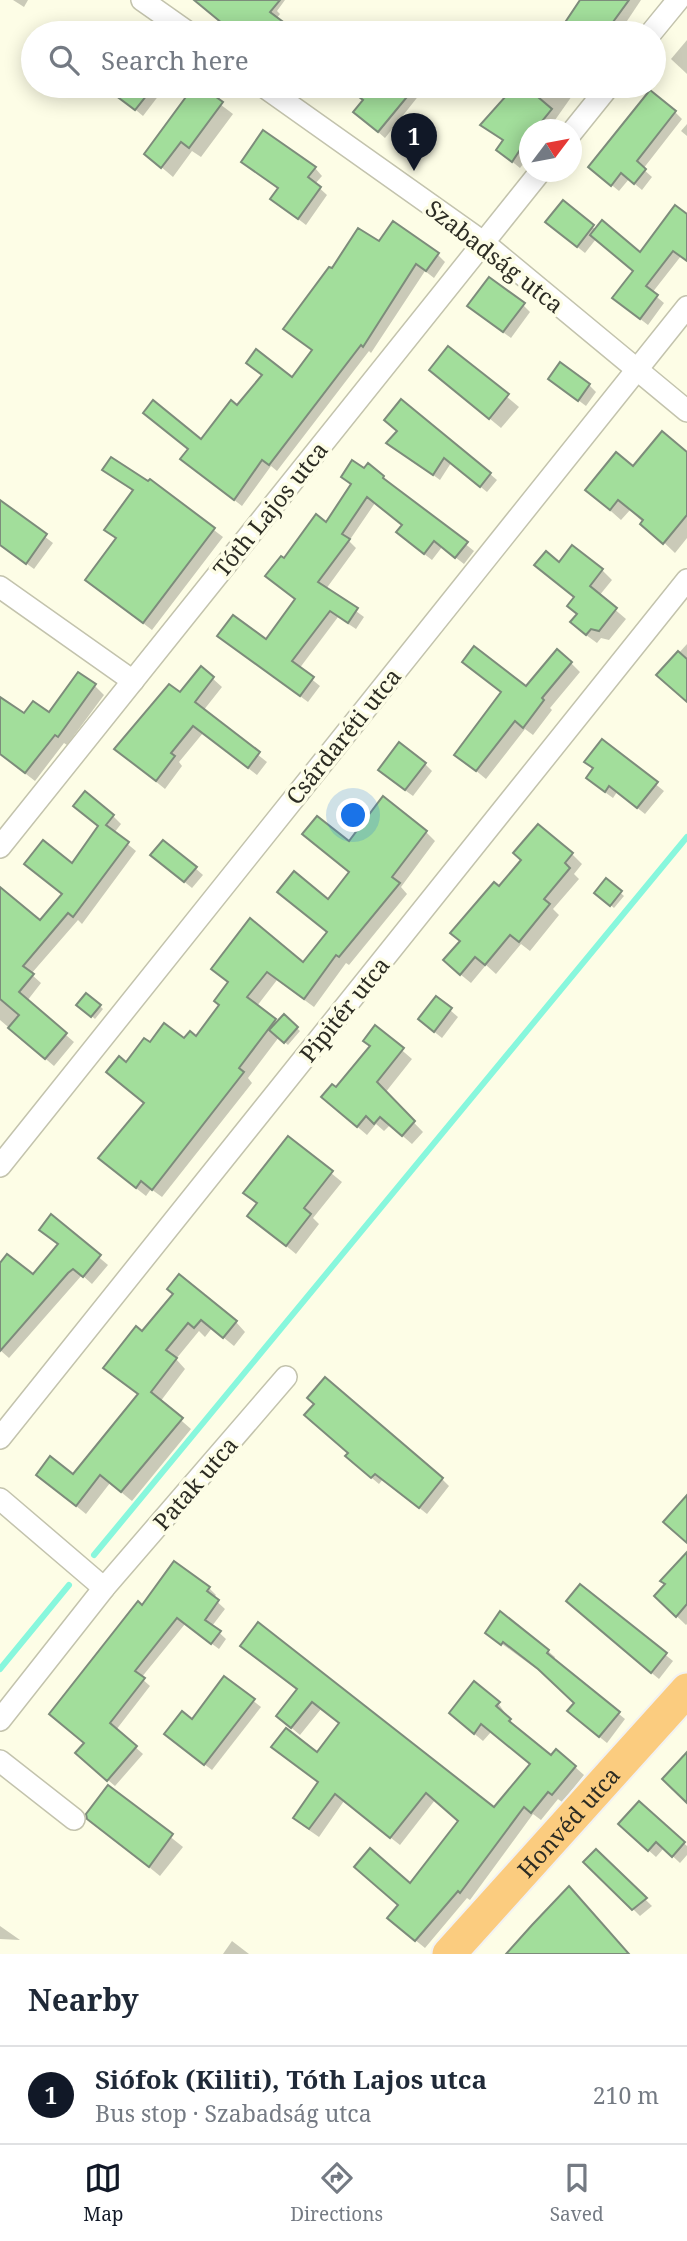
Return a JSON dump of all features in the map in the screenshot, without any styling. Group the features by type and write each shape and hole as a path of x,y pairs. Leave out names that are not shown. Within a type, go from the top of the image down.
{"main road":[{"name":"Honvéd utca","path":"449,1954 683,1700"}],"street":[{"path":"142,0 172,21"},
{"path":"661,21 678,0"},
{"name":"Szabadság utca","path":"280,98 483,242 687,411"},
{"path":"582,120 599,98"},
{"name":"Tóth Lajos utca","path":"0,847 532,182"},
{"name":"Csárdaréti utca","path":"0,1166 687,307"},
{"name":"Pipitér utca","path":"0,1438 687,580"},
{"path":"0,587 133,681"},
{"name":"Patak utca","path":"0,1720 104,1588 286,1377"},
{"path":"0,1499 104,1588"},
{"path":"0,1761 74,1819"}],"building":[{"path":"194,0 280,0 270,12 282,21 219,21"},
{"path":"580,0 629,0 614,21 566,21"},
{"path":"119,98 144,98 135,110"},
{"path":"185,98 218,98 223,102 189,148 181,142 161,168 144,154"},
{"path":"360,98 406,98 378,132 353,112 363,100"},
{"path":"504,98 539,98 552,109 544,119 519,119 519,151 512,162 496,150 503,140 480,125"},
{"path":"644,98 660,98 676,111 637,161 646,169 634,184 621,173 611,186 588,167"},
{"path":"263,130 316,167 308,177 321,187 298,219 270,199 278,188 241,162"},
{"path":"563,200 594,225 577,247 545,222"},
{"path":"675,205 687,214 687,261 673,251 646,286 658,295 640,319 612,298 633,271 590,235 602,220 640,252"},
{"path":"393,221 439,253 426,271 416,264 363,347 361,345 269,465 262,460 234,500 180,459 188,449 143,413 153,400 201,439 231,400 237,405 262,375 246,363 256,349 292,377 312,350 283,329 329,267 332,268 358,228 379,241"},
{"path":"489,277 525,303 503,332 467,306"},
{"path":"448,346 509,394 489,419 429,370"},
{"path":"560,362 590,384 578,401 548,379"},
{"path":"401,399 491,473 480,487 444,458 433,475 386,443 397,431 384,420"},
{"path":"662,431 687,452 687,515 663,544 640,524 643,520 618,500 610,510 585,490 616,452 633,466"},
{"path":"111,457 148,481 150,479 215,528 143,623 85,580 116,538 104,530 133,490 102,470"},
{"path":"352,460 364,468 368,463 384,476 383,478 468,542 455,558 434,541 424,554 396,532 402,525 367,497 342,534 350,539 318,582 358,608 348,623 330,611 292,661 314,677 300,696 217,636 233,615 266,639 295,599 265,576 281,556 284,558 316,514 326,522 351,484 341,477"},
{"path":"0,500 47,534 26,564 0,545"},
{"path":"572,545 603,569 590,586 617,608 599,631 591,629 586,635 570,622 577,614 567,606 574,597 534,565 546,551 559,562"},
{"path":"474,646 526,686 557,649 572,662 542,698 544,700 523,728 515,721 476,771 454,755 501,692 462,662"},
{"path":"678,651 687,659 687,702 656,675"},
{"path":"201,666 214,677 195,702 260,752 248,768 193,726 171,753 175,756 156,781 114,749 169,684 180,692"},
{"path":"78,672 96,684 58,737 55,735 25,773 0,754 0,697 24,713 33,701 49,712"},
{"path":"602,739 658,782 637,808 609,786 605,792 586,778 593,768 584,762"},
{"path":"399,742 426,763 405,790 378,770"},
{"path":"85,791 114,815 106,825 129,842 73,917 68,913 23,966 34,974 19,992 67,1033 45,1059 8,1028 19,1015 0,999 0,887 40,920 62,894 24,864 43,840 72,863 98,826 73,806"},
{"path":"383,796 427,831 392,877 400,883 339,957 336,955 304,999 267,972 247,997 276,1019 239,1068 244,1072 152,1190 141,1181 136,1188 98,1158 144,1103 106,1072 119,1056 126,1062 144,1038 150,1042 164,1023 184,1038 190,1031 196,1036 219,1005 214,1001 228,982 211,969 250,918 303,962 327,932 277,892 294,871 328,899 349,872 302,834 317,816 349,841"},
{"path":"538,824 573,853 565,863 570,868 544,899 550,904 519,942 510,935 485,965 475,957 460,975 443,960 460,941 450,933 494,882 499,886 521,860 513,853"},
{"path":"163,840 197,867 184,882 150,855"},
{"path":"606,878 622,891 610,906 594,893"},
{"path":"86,993 101,1005 91,1017 76,1005"},
{"path":"436,996 452,1008 434,1032 418,1019"},
{"path":"284,1014 298,1027 284,1043 269,1030"},
{"path":"375,1025 404,1048 377,1082 415,1121 402,1136 380,1117 374,1124 366,1116 357,1127 321,1097 332,1084 336,1087 370,1046 363,1041"},
{"path":"288,1136 333,1171 304,1208 311,1214 286,1246 247,1216 257,1203 243,1193"},
{"path":"51,1214 101,1255 83,1277 73,1269 68,1273 0,1351 0,1263 7,1254 33,1274 58,1244 39,1230"},
{"path":"179,1274 237,1321 223,1338 201,1320 194,1328 188,1323 166,1350 177,1358 151,1392 183,1418 121,1492 100,1475 76,1506 36,1475 50,1456 73,1474 138,1394 103,1368 136,1326 142,1331 173,1294 167,1289"},
{"path":"325,1377 443,1478 419,1508 375,1474 371,1478 345,1456 348,1453 304,1415 314,1404 307,1398"},
{"path":"687,1495 687,1543 663,1522"},
{"path":"687,1552 687,1604 676,1617 654,1596 665,1584 660,1581"},
{"path":"174,1561 210,1587 207,1591 219,1600 205,1620 221,1631 211,1644 177,1618 135,1671 145,1678 110,1723 137,1746 107,1781 75,1753 84,1743 49,1714 138,1601 142,1605"},
{"path":"580,1584 667,1653 651,1673 566,1601"},
{"path":"500,1611 620,1712 599,1737 567,1711 574,1703 538,1669 503,1642 501,1645 485,1633"},
{"path":"258,1622 494,1807 530,1764 481,1724 474,1734 449,1713 474,1681 500,1702 496,1706 511,1719 509,1721 551,1755 556,1749 576,1766 552,1795 548,1792 531,1813 524,1807 460,1893 458,1891 415,1941 387,1918 398,1905 354,1867 370,1848 410,1883 458,1821 426,1793 390,1838 335,1794 309,1829 293,1818 318,1782 271,1747 286,1728 317,1752 339,1723 312,1702 291,1728 276,1716 297,1689 240,1646"},
{"path":"224,1676 255,1699 204,1765 164,1734 182,1711 192,1719"},
{"path":"687,1752 687,1803 662,1779"},
{"path":"108,1785 173,1834 149,1867 87,1819 86,1814"},
{"path":"639,1801 685,1842 672,1857 656,1842 648,1851 618,1824"},
{"path":"596,1849 647,1898 632,1910 583,1862"},
{"path":"569,1886 629,1954 506,1954 532,1925"}],"waterway":[{"path":"94,1555 687,837"},
{"path":"0,1669 69,1585"}],"place":[{"name":"Siófok (Kiliti), Tóth Lajos utca","path":"414,171"}]}
